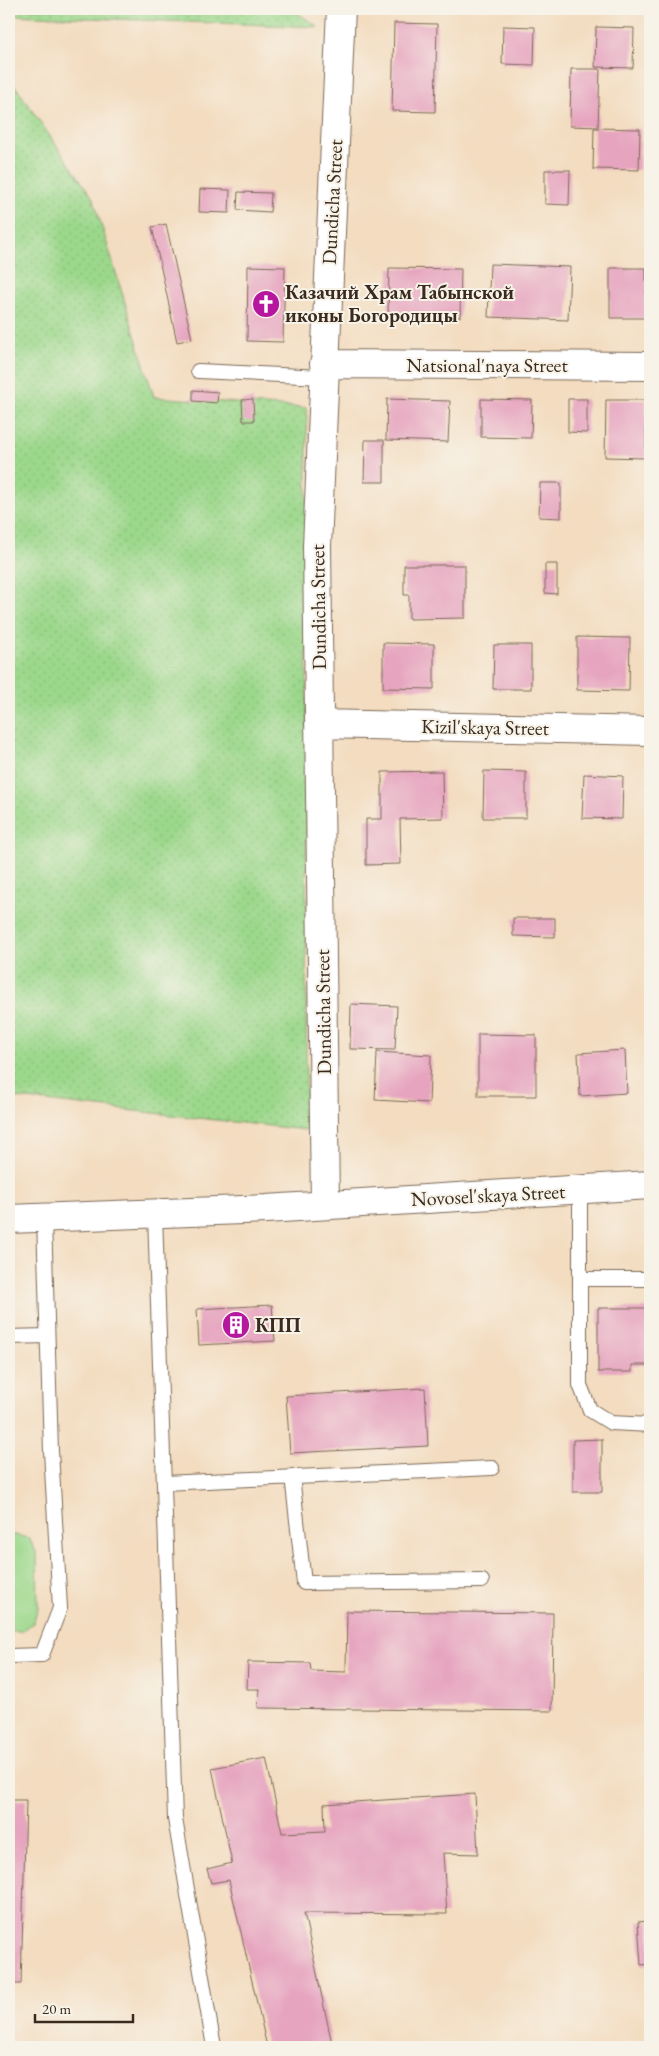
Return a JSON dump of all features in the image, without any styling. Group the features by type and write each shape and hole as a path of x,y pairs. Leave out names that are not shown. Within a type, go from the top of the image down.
{"street":[{"name":"Dundicha Street","path":"326,1205 317,546 341,9"},
{"name":"Natsional'naya Street","path":"324,370 650,366"},
{"name":"Kizil'skaya Street","path":"320,724 650,731"},
{"name":"Novosel'skaya Street","path":"9,1219 326,1205 650,1185"}],"lane":[{"path":"198,371 324,370"},
{"path":"580,1190 580,1385 590,1410 611,1423 650,1426"},
{"path":"155,1214 176,1818 214,2047"},
{"path":"9,1656 42,1655 60,1608 51,1451 44,1218"},
{"path":"581,1279 650,1279"},
{"path":"9,1337 47,1336"},
{"path":"164,1483 492,1468"},
{"path":"292,1476 304,1583 482,1582"}],"green space":[{"path":"9,9 292,9 318,27 9,15"},
{"path":"9,77 93,198 154,397 307,408 306,1130 9,1097"},
{"path":"9,1534 29,1538 37,1554 38,1609 33,1623 22,1631 9,1631"}],"building":[{"path":"394,23 437,24 435,112 392,111"},
{"path":"503,26 535,27 534,65 502,64"},
{"path":"596,27 634,28 633,68 595,67"},
{"path":"571,69 600,69 598,127 570,126"},
{"path":"594,128 640,129 639,170 593,169"},
{"path":"545,170 570,170 569,205 545,204"},
{"path":"200,189 230,190 229,213 199,212"},
{"path":"238,192 271,193 270,212 237,210"},
{"path":"166,224 192,339 177,342 152,227"},
{"path":"490,264 570,267 568,320 488,317"},
{"name":"Казачий Храм Табынской иконы Богородицы","path":"248,266 285,267 283,342 247,341"},
{"path":"389,268 461,269 460,317 388,315"},
{"path":"610,268 646,268 646,318 610,318"},
{"path":"193,390 218,392 217,403 193,401"},
{"path":"253,399 254,421 243,421 242,400"},
{"path":"387,399 450,401 448,442 386,440"},
{"path":"481,399 532,400 531,438 481,437"},
{"path":"568,399 587,399 587,433 568,432"},
{"path":"606,400 646,400 646,458 605,457"},
{"path":"365,440 384,440 384,482 364,482"},
{"path":"540,483 561,483 561,518 539,517"},
{"path":"545,564 557,564 557,594 545,593"},
{"path":"404,565 465,565 465,618 409,619 409,595 404,595"},
{"path":"577,637 630,638 629,691 577,690"},
{"path":"383,643 434,644 434,689 383,688"},
{"path":"494,645 531,645 531,689 493,689"},
{"path":"442,771 443,818 400,819 401,864 366,865 366,819 382,819 382,772"},
{"path":"484,771 526,772 526,818 483,818"},
{"path":"584,774 623,776 622,819 582,818"},
{"path":"513,918 555,918 555,937 513,936"},
{"path":"351,1004 397,1006 395,1050 350,1049"},
{"path":"478,1034 536,1035 536,1096 478,1096"},
{"path":"625,1050 627,1093 580,1096 578,1053"},
{"path":"377,1052 431,1055 429,1103 375,1100"},
{"name":"КПП","path":"272,1305 275,1341 199,1345 197,1309"},
{"path":"598,1308 650,1308 650,1365 632,1365 632,1372 598,1372"},
{"path":"425,1388 428,1446 290,1453 286,1396"},
{"path":"602,1439 602,1492 573,1492 573,1440"},
{"path":"347,1611 553,1613 552,1711 258,1708 259,1689 247,1689 248,1662 310,1663 311,1671 346,1672"},
{"path":"266,1758 282,1833 325,1831 324,1804 475,1794 478,1854 443,1853 447,1914 304,1913 332,2044 317,2047 267,2047 229,1880 211,1883 207,1869 232,1863 212,1768"},
{"path":"9,1800 26,1800 21,1984 9,1984"},
{"path":"650,1921 650,1964 641,1965 638,1922"}],"place":[{"name":"Казачий Храм Табынской иконы Богородицы","path":"266,304"},
{"name":"КПП","path":"236,1325"}]}
